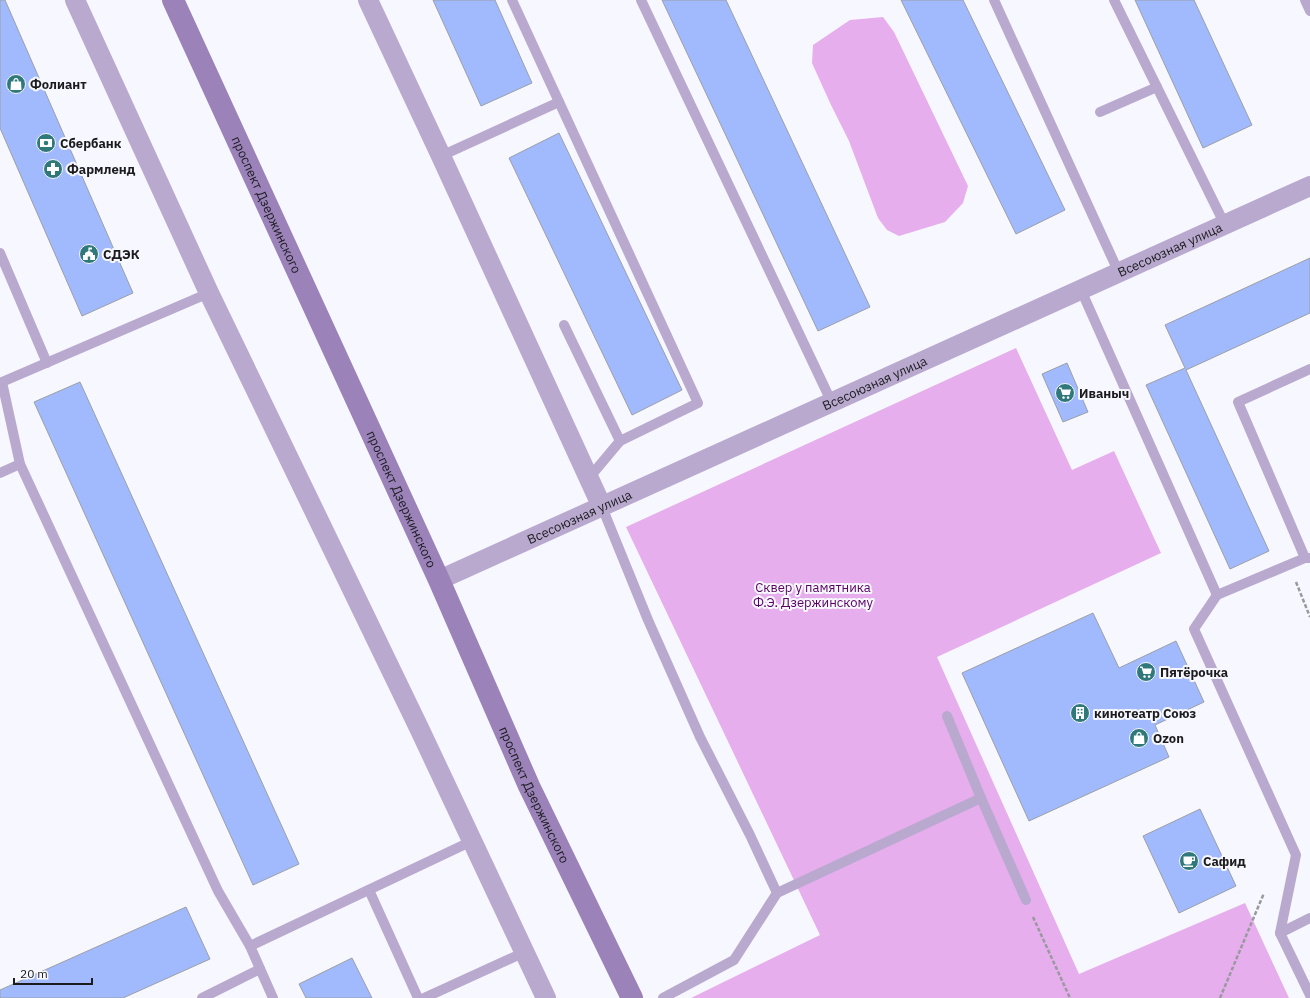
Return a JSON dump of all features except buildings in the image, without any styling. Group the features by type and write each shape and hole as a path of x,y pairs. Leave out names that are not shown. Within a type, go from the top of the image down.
{"main road":[{"name":"проспект Дзержинского","path":"173,0 439,580 529,786 632,998"}],"street":[{"path":"75,0 209,293 546,998"},
{"path":"368,0 602,507"},
{"name":"Всесоюзная улица","path":"439,580 1310,186"}],"lane":[{"path":"512,0 698,403 620,441 589,478"},
{"path":"641,0 832,403"},
{"path":"994,0 1119,273"},
{"path":"1114,0 1225,225"},
{"path":"1305,0 1310,11"},
{"path":"1100,112 1157,87"},
{"path":"441,156 559,102"},
{"path":"0,252 47,363"},
{"path":"1081,290 1216,595"},
{"path":"209,293 2,382 20,464 218,891 250,946 272,998"},
{"path":"564,325 620,441"},
{"path":"1310,369 1238,402 1308,558 1216,595 1194,629 1296,855 1280,933 1310,995"},
{"path":"0,473 20,464"},
{"path":"602,507 648,620 700,737 750,835 777,894"},
{"path":"947,716 980,798 1026,900"},
{"path":"663,998 734,960 777,894 980,798"},
{"path":"250,946 472,841"},
{"path":"369,890 418,998"},
{"path":"1280,933 1310,918"},
{"path":"424,998 525,952"},
{"path":"202,998 260,969"}],"path":[{"path":"1288,565 1310,617"},
{"path":"1220,998 1264,893"},
{"path":"1026,900 1070,998"}],"green space":[{"path":"883,17 894,32 968,186 963,203 945,222 899,236 887,230 878,218 849,141 812,63 813,45 850,20"},
{"name":"Сквер у памятника Ф.Э. Дзержинскому","path":"1016,348 1072,470 1114,451 1161,553 937,657 1079,974 1245,903 1289,998 691,998 820,935 626,527"}],"place":[{"name":"Фолиант","path":"16,84"},
{"name":"Сбербанк","path":"46,143"},
{"name":"Фармленд","path":"53,169"},
{"name":"СДЭК","path":"89,254"},
{"name":"Иваныч","path":"1065,393"},
{"name":"Пятёрочка","path":"1146,672"},
{"name":"кинотеатр Союз","path":"1080,713"},
{"name":"Ozon","path":"1139,738"},
{"name":"Сафид","path":"1189,861"}]}
